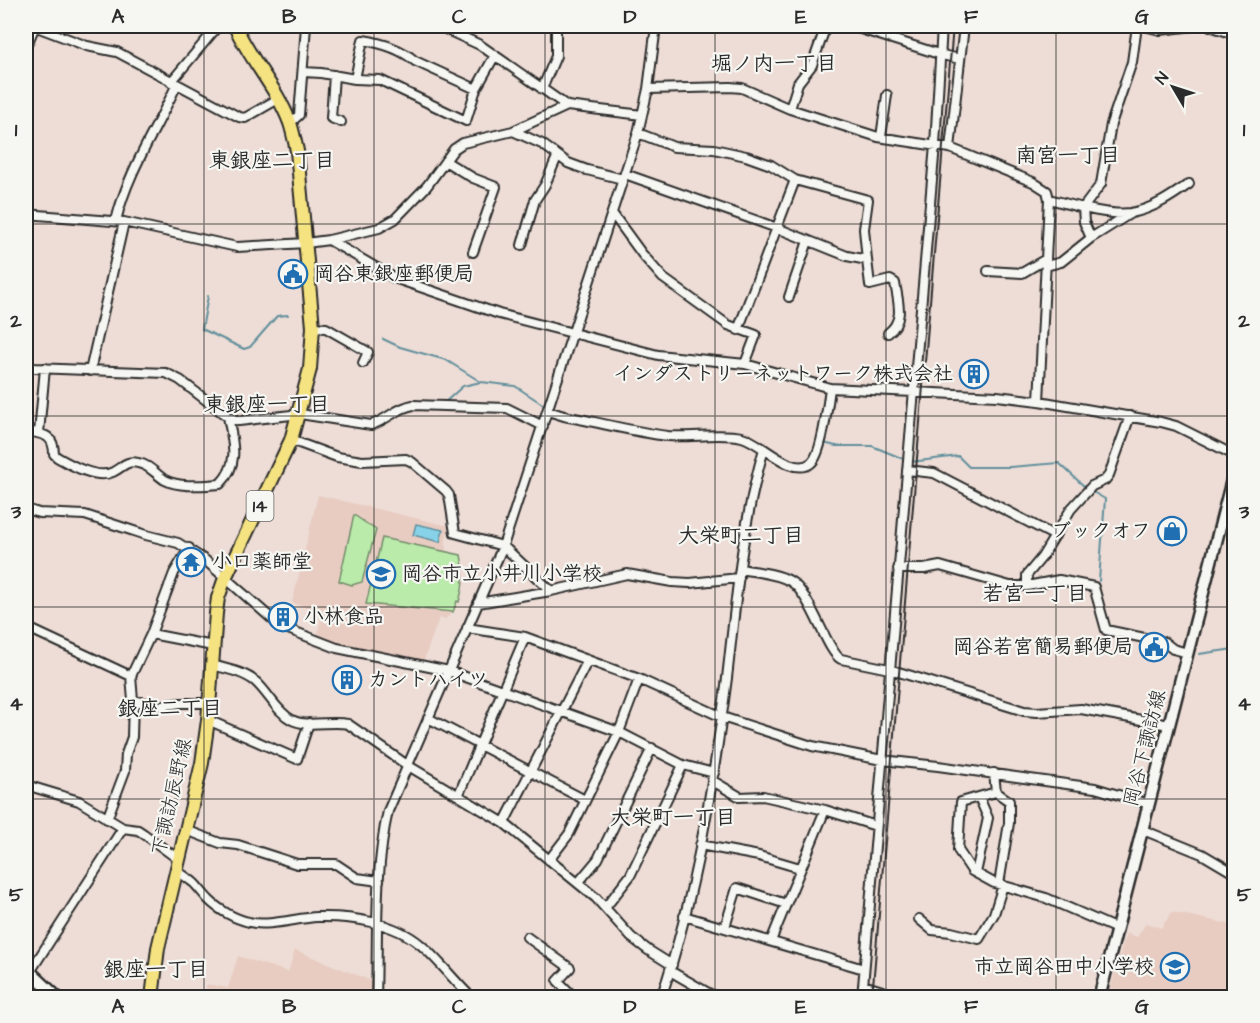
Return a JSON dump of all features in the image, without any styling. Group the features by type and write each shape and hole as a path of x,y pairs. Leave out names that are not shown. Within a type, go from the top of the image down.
{"main road":[{"name":"下諏訪辰野線","path":"152,998 158,948 202,763 208,720 218,597 291,440 300,414 310,369 313,327 297,151 290,123 278,99 243,44 235,26"},
{"name":"岡谷下諏訪線","path":"1100,998 1234,472"},
{"path":"27,973 58,998"}],"street":[{"path":"26,47 34,26 87,46 117,52 242,118 278,99"},
{"path":"90,371 120,221 120,200 158,126 174,84 218,26"},
{"path":"290,123 299,115 306,26"},
{"path":"439,26 480,45 567,106 642,115"},
{"path":"542,89 556,56 556,26"},
{"path":"376,998 379,881 388,812 502,546 543,426 638,133 648,89 656,26"},
{"path":"790,109 798,83 812,65 826,26"},
{"path":"851,26 942,55 960,58"},
{"path":"862,998 935,145 942,26"},
{"path":"950,148 964,26"},
{"path":"1091,238 1084,222 1083,208 1101,184 1111,124 1132,62 1137,26"},
{"path":"1144,26 1160,30 1194,26"},
{"path":"1210,26 1234,34"},
{"path":"355,79 363,40 392,47 407,54 415,62 476,89"},
{"path":"304,72 380,80 466,121 476,89 495,55"},
{"path":"334,75 331,118 341,122"},
{"path":"648,89 742,88 790,109 881,137 950,148 1033,182 1047,191 1049,199 1039,401"},
{"path":"881,137 887,95"},
{"path":"26,214 120,221 237,247 329,240 379,228 395,219 427,186 454,149 463,143 513,131 567,106"},
{"path":"513,131 542,144 558,157 587,170 624,177 777,228 847,256 867,260"},
{"path":"638,133 674,147 714,149 747,156 771,165 795,180 868,200 864,229 870,285 890,280 895,283 900,313 897,327 888,333"},
{"path":"522,245 535,200 558,157"},
{"path":"445,162 473,178 496,187 473,252"},
{"path":"738,330 795,180"},
{"path":"988,271 1022,273 1046,262 1061,262 1091,238 1131,213 1158,204 1189,184"},
{"path":"1049,199 1083,208 1131,213"},
{"path":"612,213 663,278 728,325 756,335 745,364"},
{"path":"329,240 394,278 499,314 658,355 745,364 830,388 997,396 1130,416 1176,426 1234,455"},
{"path":"789,297 808,241"},
{"path":"313,327 326,328 345,341 368,352 363,363"},
{"path":"26,364 34,368 166,373 172,375 228,417 239,421 300,414 371,425 400,408 413,405 507,408 543,426"},
{"path":"39,433 45,368"},
{"path":"548,411 665,435 738,436 746,438 793,465 805,466 811,464 816,457 820,445 830,388"},
{"path":"1027,586 1027,575 1042,557 1071,509 1092,486 1105,480 1109,475 1130,416"},
{"path":"26,431 51,438 54,444 54,454 81,470 106,474 115,471 124,463 137,462 150,466 165,480 195,485 220,484 228,473 235,452 228,417"},
{"path":"291,440 337,457 362,461 406,459 412,462 449,495 455,533 502,546 551,591"},
{"path":"661,998 684,916 713,777 754,481 764,449"},
{"path":"907,470 934,473 1055,536"},
{"path":"26,509 39,513 85,515 189,548 273,621 316,641 354,652 449,671 563,711 619,732 683,765 713,777 740,797 763,796 825,810 876,826"},
{"path":"108,819 125,771 126,754 132,737 132,676 174,573 189,548"},
{"path":"898,569 924,569 940,566 1010,586 1027,586 1059,580 1094,587 1106,630 1164,642 1173,649 1188,653"},
{"path":"478,603 551,591 627,574 672,582 740,573 771,574 789,580 798,586 836,657 889,669 1023,711 1081,709 1169,726"},
{"path":"26,627 132,676"},
{"path":"467,628 525,637 639,679 722,717 812,746 882,759 1095,788 1149,804"},
{"path":"151,634 213,646"},
{"path":"459,795 525,637"},
{"path":"504,823 588,660"},
{"path":"212,665 254,680 287,717 295,721 348,724 407,765 504,823 596,898 631,937 671,968 710,994 722,998"},
{"path":"549,860 569,834 619,732 639,679"},
{"path":"133,700 159,706 209,703"},
{"path":"428,718 585,800"},
{"path":"208,720 297,759 309,723"},
{"path":"578,883 598,859 652,748"},
{"path":"605,908 630,876 683,765"},
{"path":"920,919 932,930 979,939 994,914 1001,884 1009,824 1009,801 996,792 994,773"},
{"path":"26,785 79,801 123,828 138,830 177,864 216,906 250,923 341,917 378,924 407,936 420,945 472,998"},
{"path":"996,792 961,802 958,850 972,871 1001,884 1067,906 1117,929"},
{"path":"976,873 988,818 979,797"},
{"path":"771,941 825,810"},
{"path":"27,973 123,828"},
{"path":"186,830 220,843 238,844 297,864 336,864 357,878 379,881"},
{"path":"1143,830 1202,854 1234,873"},
{"path":"700,845 759,856 800,868"},
{"path":"725,927 737,888 786,904"},
{"path":"684,916 864,969"},
{"path":"527,937 570,968 558,981 575,998"},
{"path":"863,985 905,998"}],"shaded area":[{"name":"岡谷市立小井川小学校","path":"318,495 449,526 446,551 461,555 464,565 464,584 459,602 457,601 453,612 445,619 439,618 424,660 317,638 322,612 292,603"},
{"name":"市立岡谷田中小学校","path":"1172,912 1234,925 1234,997 1108,997 1126,933 1137,937 1146,923 1161,928"},
{"path":"295,950 372,981 372,997 203,997 207,984 228,988 238,956 288,972"}],"green space":[{"path":"354,515 376,530 362,582 352,585 339,581"},
{"path":"382,538 461,555 463,584 459,602 457,601 453,612 366,604"}],"water":[{"path":"416,524 443,530 440,542 413,535"}],"waterway":[{"path":"208,296 202,329 244,349 250,347 277,316 288,315"},
{"path":"383,339 400,347 446,360 481,382"},
{"path":"443,404 463,386 481,382 515,386 544,405"},
{"path":"823,443 836,446 872,446 911,462 958,456 969,467 1010,467 1059,463 1086,488"},
{"path":"1091,491 1105,499 1099,581"},
{"path":"1199,654 1234,649"}],"railway":[{"path":"872,998 953,26"}],"place":[{"name":"岡谷東銀座郵便局","path":"293,274"},
{"name":"インダストリーネットワーク株式会社","path":"974,374"},
{"name":"ブックオフ","path":"1172,531"},
{"name":"小口薬師堂","path":"191,562"},
{"name":"岡谷市立小井川小学校","path":"381,574"},
{"name":"小林食品","path":"283,617"},
{"name":"岡谷若宮簡易郵便局","path":"1154,647"},
{"name":"カントハイツ","path":"347,680"},
{"name":"市立岡谷田中小学校","path":"1175,967"}],"district":[{"name":"堀ノ内一丁目","path":"774,63"},
{"name":"南宮一丁目","path":"1068,155"},
{"name":"東銀座二丁目","path":"272,160"},
{"name":"東銀座一丁目","path":"267,404"},
{"name":"大栄町二丁目","path":"741,535"},
{"name":"若宮一丁目","path":"1035,593"},
{"name":"銀座二丁目","path":"170,708"},
{"name":"大栄町一丁目","path":"673,817"},
{"name":"銀座一丁目","path":"156,969"}]}
